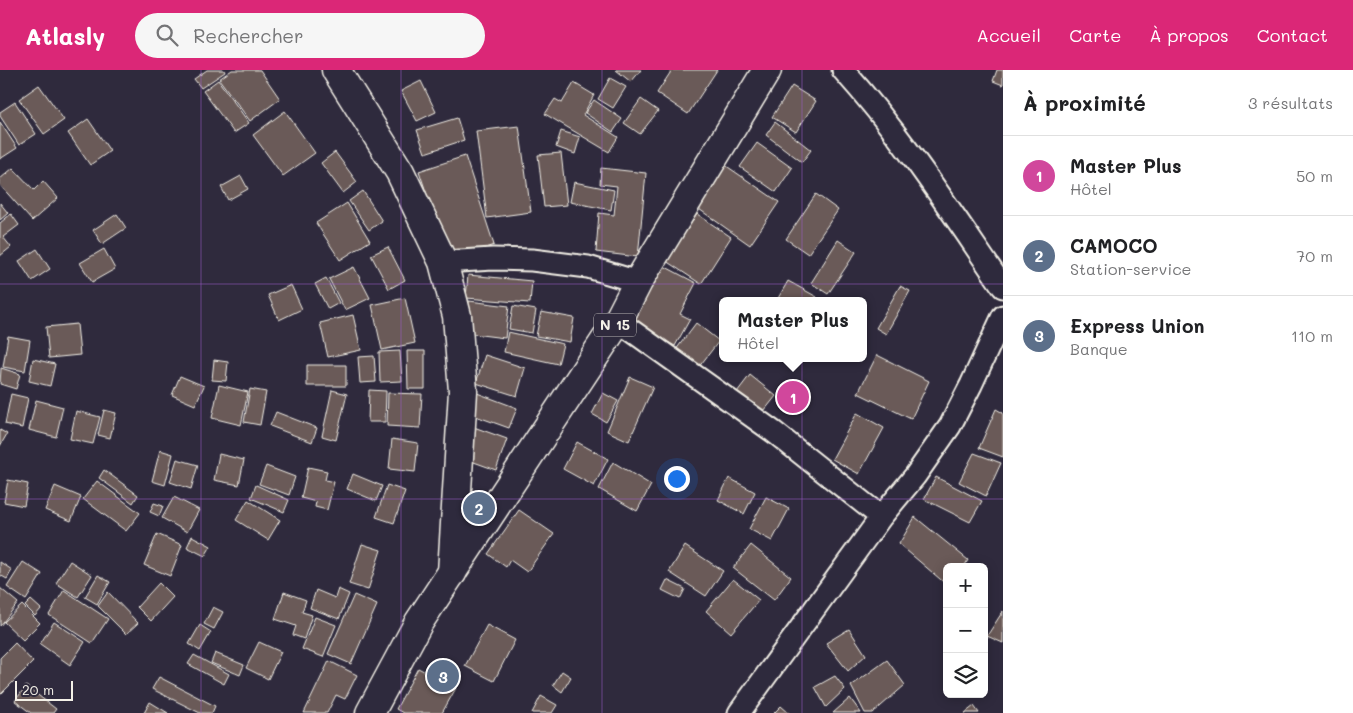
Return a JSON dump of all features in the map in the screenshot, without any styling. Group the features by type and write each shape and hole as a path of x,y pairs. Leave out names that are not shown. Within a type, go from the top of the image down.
{"main road":[{"path":"336,70 400,172 443,262 457,316 463,391 452,573"},
{"name":"N 15","path":"370,713 419,622 618,321 638,282 768,70"}],"street":[{"path":"843,70 869,99 908,151 1003,287"},
{"path":"443,262 493,259 532,260 588,267 638,282"},
{"path":"739,713 881,517 915,476 950,426 971,386 1003,316"},
{"path":"618,321 774,432 881,517"}],"building":[{"path":"207,70 224,70 225,72 201,88 194,79"},
{"path":"232,70 260,70 280,99 250,121 219,79"},
{"path":"616,70 641,70 631,82"},
{"path":"672,70 717,70 688,114 657,93"},
{"path":"997,70 1003,70 1003,85 993,81"},
{"path":"610,78 626,87 613,108 598,99"},
{"path":"218,80 249,123 234,133 203,91"},
{"path":"421,81 436,112 417,121 401,91"},
{"path":"574,83 594,95 583,115 618,137 609,152 545,114 555,99 562,103"},
{"path":"39,85 64,120 44,134 19,99"},
{"path":"792,86 816,101 796,132 772,117"},
{"path":"641,99 658,111 640,134 624,123"},
{"path":"594,100 622,119 613,132 585,113"},
{"path":"15,102 36,134 19,145 0,116 0,112"},
{"path":"285,111 315,153 283,176 253,135"},
{"path":"457,118 464,140 425,153 417,130"},
{"path":"88,119 110,151 90,165 68,133"},
{"path":"0,122 17,148 0,159"},
{"path":"775,122 811,150 802,162 766,135"},
{"path":"519,126 531,212 487,218 476,131"},
{"path":"561,131 580,137 575,154 556,147"},
{"path":"757,143 792,168 776,192 740,167"},
{"path":"335,152 357,182 343,193 321,163"},
{"path":"561,153 567,205 544,207 538,155"},
{"path":"465,156 494,245 449,260 419,171"},
{"path":"725,165 779,202 750,245 696,207"},
{"path":"13,168 34,190 43,181 58,198 32,221 0,185 0,179"},
{"path":"601,168 646,173 638,257 596,252 599,213 614,215 617,186 600,184"},
{"path":"241,176 248,189 228,200 221,187"},
{"path":"574,182 614,190 611,210 570,202"},
{"path":"363,191 382,221 369,230 349,201"},
{"path":"816,194 838,210 808,254 786,239"},
{"path":"0,203 8,213 0,220"},
{"path":"347,203 370,241 340,260 316,223"},
{"path":"11,214 19,225 3,237 11,247 0,256 0,223"},
{"path":"117,214 126,228 102,244 93,230"},
{"path":"697,214 731,237 701,284 666,261"},
{"path":"838,240 856,252 828,294 811,283"},
{"path":"388,247 405,280 389,289 371,255"},
{"path":"37,249 50,269 32,281 19,261"},
{"path":"104,249 115,269 92,282 80,263"},
{"path":"660,264 696,283 680,314 690,319 675,346 630,322"},
{"path":"354,267 370,298 345,310 329,279"},
{"path":"468,275 532,281 530,303 466,298"},
{"path":"326,278 339,303 328,309 315,284"},
{"path":"788,281 817,297 779,297"},
{"path":"291,285 302,309 279,320 268,295"},
{"path":"900,286 910,291 886,334 876,328"},
{"path":"405,298 415,343 382,350 372,305"},
{"path":"469,301 509,306 505,338 465,333"},
{"path":"513,306 536,310 532,333 509,329"},
{"path":"541,312 574,318 570,342 536,336"},
{"path":"353,315 361,350 328,357 320,323"},
{"path":"696,323 719,341 698,368 675,351"},
{"path":"77,324 80,355 49,358 46,327"},
{"path":"508,332 563,344 558,364 504,352"},
{"path":"8,336 30,340 25,371 3,367"},
{"path":"400,351 402,381 380,382 379,352"},
{"path":"407,351 425,351 425,389 408,389"},
{"path":"485,355 525,368 517,396 476,383"},
{"path":"877,355 929,381 911,419 858,393"},
{"path":"374,356 376,382 360,383 358,357"},
{"path":"33,359 55,364 50,386 29,381"},
{"path":"214,360 228,362 226,381 212,380"},
{"path":"307,365 346,365 346,386 307,386"},
{"path":"1,368 20,374 16,389 0,384"},
{"path":"750,375 776,396 760,416 734,396"},
{"path":"180,376 204,386 195,405 172,395"},
{"path":"630,377 653,387 629,441 607,431"},
{"path":"219,385 248,392 241,425 212,418"},
{"path":"250,389 266,392 260,425 244,422"},
{"path":"332,390 347,394 336,440 322,436"},
{"path":"369,390 386,391 385,422 368,422"},
{"path":"388,393 422,394 420,428 387,426"},
{"path":"477,393 517,408 509,428 470,414"},
{"path":"603,393 618,401 606,422 592,414"},
{"path":"11,394 28,398 22,428 5,424"},
{"path":"36,400 63,407 56,437 29,430"},
{"path":"996,409 1003,413 1003,457 979,448"},
{"path":"104,410 116,413 110,438 98,435"},
{"path":"76,411 100,417 93,444 70,439"},
{"path":"276,412 317,428 312,442 270,426"},
{"path":"857,413 884,428 859,474 832,459"},
{"path":"471,426 507,439 496,470 460,457"},
{"path":"0,430 7,434 0,446"},
{"path":"392,439 418,443 415,472 389,469"},
{"path":"577,442 608,459 594,486 563,469"},
{"path":"160,450 173,454 165,485 152,481"},
{"path":"974,453 1001,463 986,496 959,482"},
{"path":"219,454 244,460 239,485 214,480"},
{"path":"177,459 198,465 191,489 170,482"},
{"path":"613,462 651,485 637,511 599,489"},
{"path":"266,466 295,477 289,495 259,484"},
{"path":"308,467 327,471 325,480 334,482 327,510 315,507 316,502 301,498"},
{"path":"104,470 138,495 133,503 99,478"},
{"path":"353,474 382,486 376,501 347,489"},
{"path":"936,477 982,501 970,522 924,499"},
{"path":"729,478 755,492 744,514 718,500"},
{"path":"8,480 28,484 24,506 4,502"},
{"path":"97,481 140,513 126,531 83,499"},
{"path":"256,485 289,500 284,512 251,498"},
{"path":"387,485 405,491 394,523 376,517"},
{"path":"55,486 81,497 71,521 45,510"},
{"path":"174,497 199,510 187,532 162,518"},
{"path":"766,497 789,509 772,541 749,529"},
{"path":"248,500 280,520 268,540 236,520"},
{"path":"154,503 163,506 159,516 150,512"},
{"path":"519,510 554,534 527,572 510,560 506,567 488,554"},
{"path":"915,517 968,560 966,563 943,563 943,582 899,544"},
{"path":"157,534 182,545 170,576 144,565"},
{"path":"192,536 211,546 205,556 187,547"},
{"path":"362,544 381,550 368,590 349,584"},
{"path":"751,545 791,577 774,600 733,568"},
{"path":"685,546 723,571 706,596 669,572"},
{"path":"70,561 92,575 78,597 56,583"},
{"path":"0,562 12,570 7,579 0,575"},
{"path":"23,562 42,574 26,600 7,587"},
{"path":"98,575 110,582 97,604 85,597"},
{"path":"733,579 759,600 731,633 706,611"},
{"path":"667,580 685,589 680,599 662,590"},
{"path":"159,583 173,597 151,621 137,607"},
{"path":"0,588 18,603 0,626"},
{"path":"338,589 349,594 339,619 310,608 316,590 335,598"},
{"path":"64,590 108,619 92,643 49,615"},
{"path":"108,592 138,623 126,634 98,606"},
{"path":"284,592 306,600 302,612 312,615 304,639 293,635 296,626 275,619"},
{"path":"354,595 377,605 351,664 328,654"},
{"path":"31,600 41,609 35,616 25,606"},
{"path":"22,605 40,623 23,640 4,622"},
{"path":"213,607 223,612 214,629 204,624"},
{"path":"1003,611 1003,643 988,636"},
{"path":"315,617 336,625 323,657 302,649"},
{"path":"54,622 85,642 70,665 40,644"},
{"path":"200,625 211,632 200,651 189,644"},
{"path":"487,625 515,640 494,681 465,666"},
{"path":"849,629 866,655 848,671 826,643"},
{"path":"259,642 281,652 268,679 246,668"},
{"path":"15,643 33,662 0,695 0,658"},
{"path":"215,653 244,665 240,675 211,663"},
{"path":"194,655 229,674 224,684 188,664"},
{"path":"887,660 905,685 873,713 865,713 851,686"},
{"path":"329,661 357,675 345,699 336,695 327,713 304,713"},
{"path":"418,668 456,688 442,713 403,713 396,709"},
{"path":"562,671 571,677 562,692 553,685"},
{"path":"835,676 845,689 826,707 815,687"},
{"path":"159,677 215,706 212,713 200,713 152,689"},
{"path":"26,686 56,709 53,713 31,713 15,701"},
{"path":"541,696 557,705 552,713 532,713"},
{"path":"850,698 861,713 833,713"},
{"path":"150,702 168,713 144,713"},
{"path":"781,706 789,713 774,713"},
{"path":"974,706 979,713 965,713"}],"place":[{"name":"Master Plus","path":"793,397"},
{"name":"CAMOCO","path":"479,508"},
{"name":"Express Union","path":"443,676"}]}
